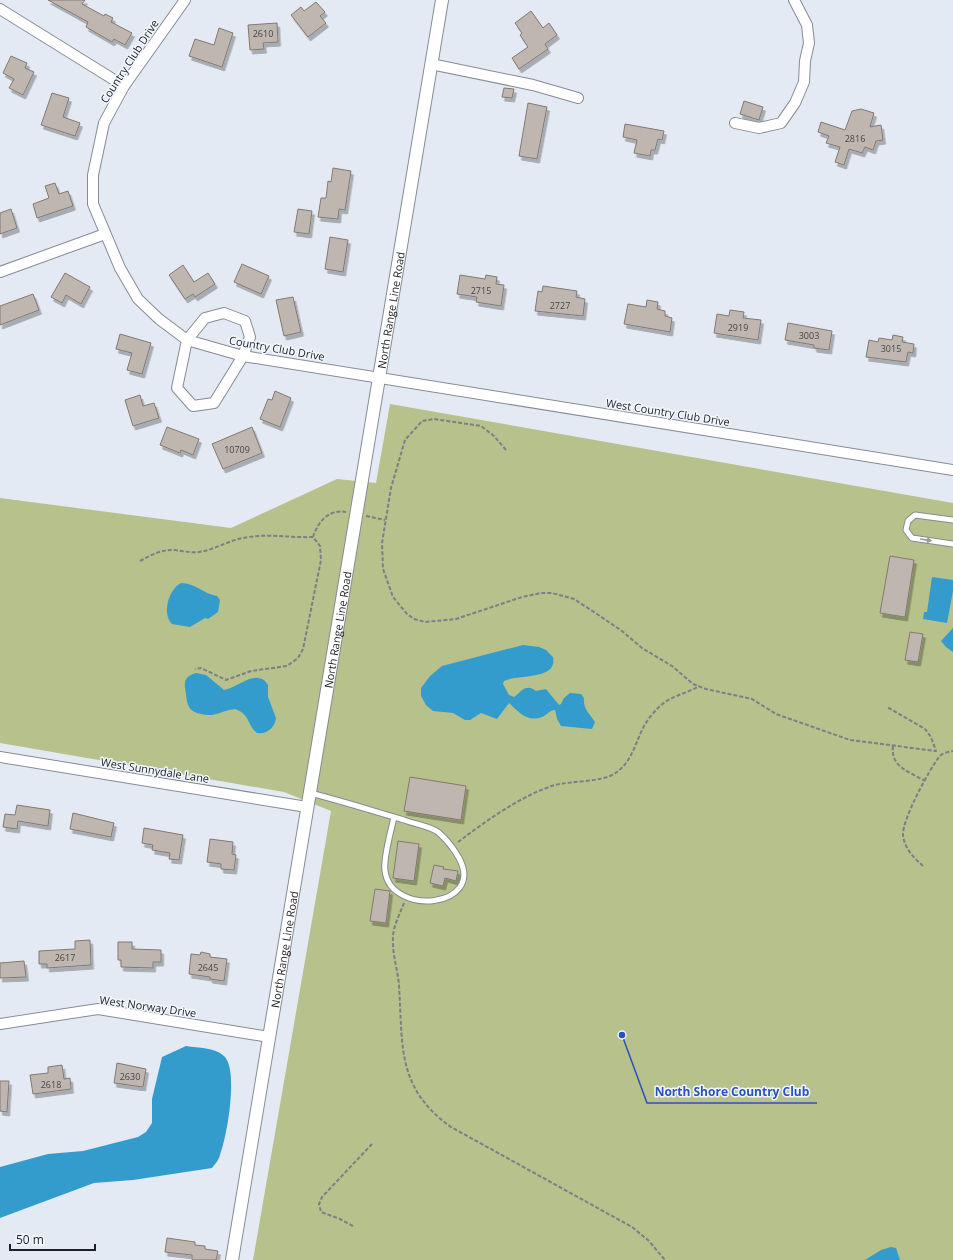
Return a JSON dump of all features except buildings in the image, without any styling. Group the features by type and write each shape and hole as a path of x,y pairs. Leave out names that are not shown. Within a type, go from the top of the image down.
{"street":[{"name":"Country Club Drive","path":"185,0 124,86 104,123 93,175 93,204 120,268 138,299 158,319 187,340 243,356 378,377"},
{"name":"North Range Line Road","path":"232,1260 442,0"},
{"path":"735,123 759,128 781,123 795,103 804,82 805,61 809,43 806,25 794,0"},
{"path":"0,8 124,86"},
{"path":"431,64 533,85 578,98"},
{"path":"0,272 105,234"},
{"path":"224,313 245,321 250,337 243,356 214,403 193,406 177,388 187,340 205,318 224,313"},
{"name":"West Country Club Drive","path":"378,377 953,470"},
{"name":"West Sunnydale Lane","path":"0,757 307,807"},
{"name":"West Norway Drive","path":"0,1024 98,1010 269,1037"}],"lane":[{"path":"953,520 915,515 908,521 906,530 912,538 953,544"},
{"path":"309,793 394,817 438,832 452,847 462,865 464,874 458,890 451,896 437,900 415,901 406,898 395,889 388,880 384,871 394,817"}],"path":[{"path":"506,450 494,436 482,426 434,419 422,421 405,440 401,448 385,520 382,543 383,569 393,597 398,605 414,619 425,622 456,619 522,597 541,593 552,593 574,599 622,631 642,648 672,666 693,684 752,699 776,714 850,740 936,751"},
{"path":"313,537 315,531 328,515 336,511 346,512"},
{"path":"366,516 385,520"},
{"path":"140,561 159,552 173,550 190,553 206,551 241,538 263,535 288,538 313,537"},
{"path":"195,669 201,668 226,680 250,671 287,666 298,658 303,649 321,560 320,546 313,537"},
{"path":"452,847 469,834 537,792 576,781 607,777 615,773 627,763 645,725 660,706 669,698 689,692 699,686"},
{"path":"887,707 925,729 931,737 936,751 940,756"},
{"path":"893,746 892,754 895,763 925,781"},
{"path":"923,866 912,856 904,842 903,829 925,781 940,756 953,751"},
{"path":"406,898 395,926 393,938 399,984 402,1053 414,1088 421,1099 438,1118 451,1127 632,1226 648,1240 665,1260"},
{"path":"353,1226 340,1219 321,1212 319,1204 326,1192 372,1144"}],"green space":[{"path":"390,404 953,503 953,1260 253,1260 331,811 284,792 0,743 0,498 231,528 337,479 376,483"}],"water":[{"path":"932,577 953,580 953,591 947,623 923,619 924,612 927,612"},
{"path":"181,583 186,583 217,596 220,600 218,612 208,619 205,618 190,627 172,624 167,614 168,602 176,586"},
{"path":"953,628 953,652 941,641"},
{"path":"523,645 539,647 546,650 553,657 553,665 549,670 543,673 504,681 503,684 509,695 514,697 522,690 527,688 536,691 546,689 559,705 570,693 581,694 584,698 585,708 595,722 592,729 561,726 557,719 555,710 542,717 527,717 519,713 509,703 497,719 481,713 470,720 465,720 453,713 433,711 426,705 421,696 421,688 430,676 442,666"},
{"path":"196,673 206,675 224,690 253,678 264,680 268,685 268,697 276,718 270,730 264,733 257,733 251,727 246,717 240,711 235,709 210,715 197,713 191,710 186,698 185,681 189,676"},
{"path":"186,1046 206,1048 220,1053 224,1056 228,1064 231,1075 230,1104 226,1134 217,1162 212,1168 133,1180 94,1183 0,1218 0,1167 48,1154 83,1151 138,1137 146,1132 152,1123 152,1099 162,1057"},
{"path":"891,1247 896,1248 900,1260 865,1260 881,1250"}],"place":[{"name":"North Shore Country Club","path":"622,1035"}]}
